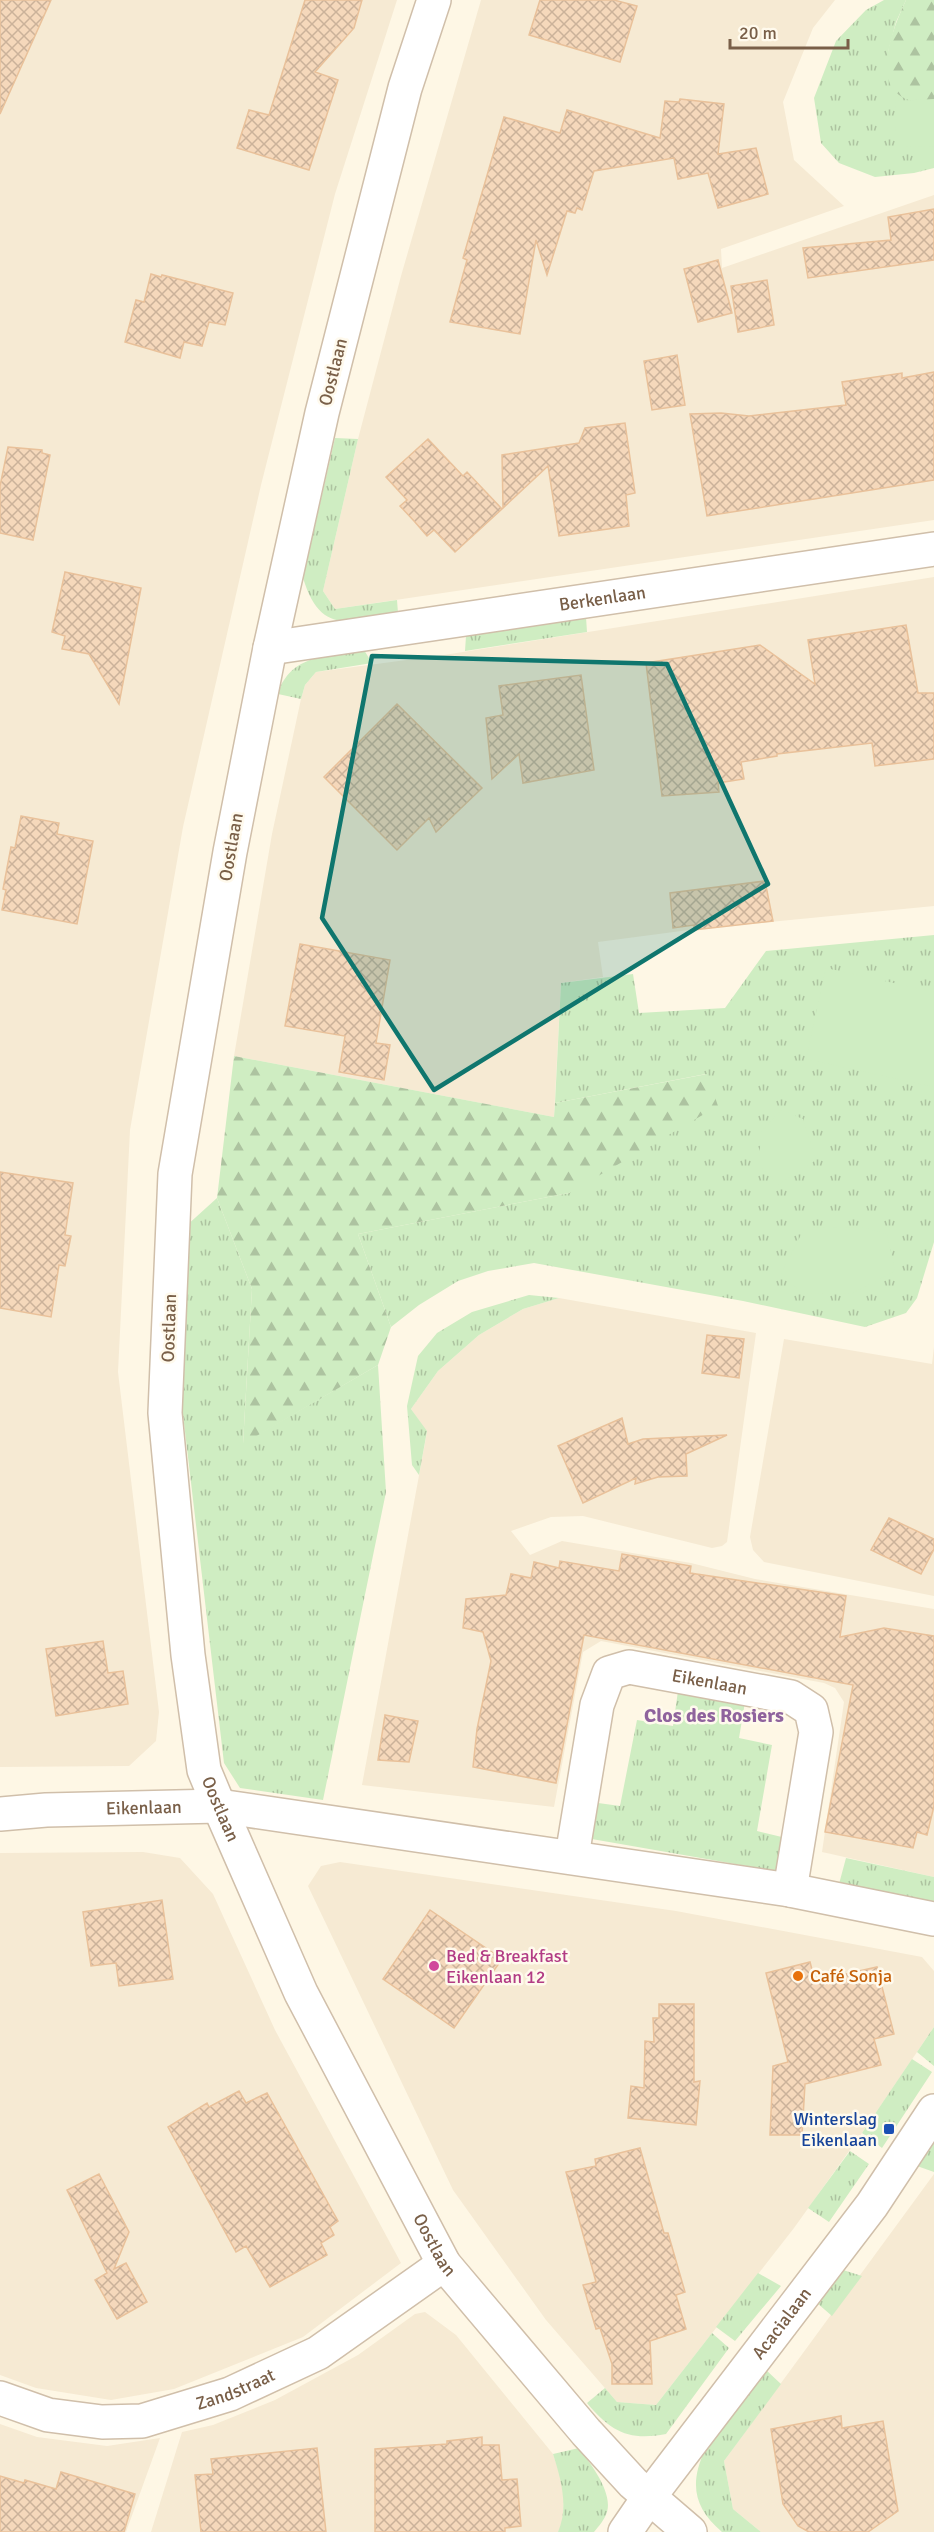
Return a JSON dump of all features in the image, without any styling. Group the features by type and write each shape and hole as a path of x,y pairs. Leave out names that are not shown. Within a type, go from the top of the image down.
{"street":[{"name":"Oostlaan","path":"434,0 405,87 322,413 270,648 230,852 175,1174 165,1413 188,1655 204,1770 219,1806 301,1993 444,2264 586,2432 649,2497 690,2532"},
{"name":"Berkenlaan","path":"270,648 934,549"},
{"name":"Eikenlaan","path":"572,1856 597,1705 609,1673 629,1667 791,1697 811,1710 816,1732 790,1890"},
{"name":"Eikenlaan","path":"0,1814 46,1810 219,1806 572,1856 790,1890 934,1919"},
{"name":"Acacialaan","path":"625,2532 649,2497 872,2205 934,2111"},
{"name":"Zandstraat","path":"0,2398 48,2415 102,2421 142,2421 230,2394 318,2352 444,2264"}],"highlighted area":[{"path":"372,656 667,664 768,884 434,1090 322,918"}],"shaded area":[{"path":"0,0 397,0 335,194 261,485 183,827 130,1130 118,1372 159,1712 156,1741 129,1766 0,1767"},
{"path":"481,0 835,0 813,28 783,102 794,160 844,206 721,249 722,268 934,195 934,520 335,609 323,591 358,439 401,276"},
{"path":"934,577 934,906 689,930 598,942 603,977 561,983 554,1117 234,1056 272,834 301,699 305,685 316,672 444,655"},
{"path":"559,1298 756,1333 727,1542 722,1546 712,1548 583,1516 551,1517 511,1531 530,1555 562,1541 691,1563 755,1579 934,1609 934,1877 822,1852 844,1702 835,1688 824,1683 601,1641 583,1652 554,1807 362,1785 427,1432 411,1409 438,1371 479,1335 523,1309"},
{"path":"784,1339 932,1364 934,1347 934,1596 764,1562 753,1550 750,1537"},
{"path":"143,1852 180,1858 213,1894 275,2030 401,2263 303,2337 174,2389 111,2400 36,2388 0,2375 0,1853"},
{"path":"340,1862 676,1911 922,1957 934,1971 934,2027 794,2228 656,2405 617,2402 546,2320 453,2190 308,1886 321,1866"},
{"path":"934,2174 934,2532 761,2532 733,2509 724,2461"},
{"path":"425,2312 456,2335 553,2454 562,2481 564,2501 562,2525 558,2532 151,2532 182,2432 213,2425 275,2400 358,2355 415,2314"},
{"path":"0,2424 37,2437 107,2446 160,2438 126,2532 0,2532"}],"green space":[{"path":"884,0 906,0 896,22 888,52 934,106 934,168 914,173 875,177 839,163 821,143 814,98 836,41 866,10"},
{"path":"906,0 934,0 934,106 913,102 902,97 893,89 888,78 888,51"},
{"path":"934,99 934,147 906,146 896,136 895,101"},
{"path":"335,438 358,439 323,591 335,609 397,600 398,613 352,621 339,621 328,617 310,597 303,578"},
{"path":"586,617 587,632 465,651 466,636"},
{"path":"364,650 372,663 316,672 305,685 301,699 278,694 284,681 301,664 325,656"},
{"path":"934,935 934,1242 917,1298 906,1313 865,1327 743,1301 534,1263 488,1271 458,1281 419,1305 391,1327 358,1234 569,1193 706,1074 555,1103 561,983 633,974 639,1013 725,1008 766,951"},
{"path":"826,968 934,992 934,1087 806,1059"},
{"path":"234,1056 554,1117 555,1103 707,1074 718,1106 569,1193 358,1234 391,1327 378,1365 243,1444 252,1289 217,1198"},
{"path":"781,1110 803,1119 816,1160 778,1185 758,1164 762,1131"},
{"path":"217,1198 252,1289 243,1443 378,1365 386,1492 323,1800 240,1788 224,1763 182,1406 185,1227"},
{"path":"805,1227 865,1228 887,1234 895,1271 851,1294 802,1293 781,1274"},
{"path":"529,1295 559,1298 523,1309 479,1335 438,1371 411,1409 427,1431 419,1475 412,1465 407,1406 418,1356 437,1333 472,1312"},
{"path":"678,1691 745,1702 739,1738 772,1745 757,1831 786,1838 781,1872 586,1838 591,1802 620,1806 637,1720 673,1726"},
{"path":"846,1858 934,1877 934,1905 839,1884"},
{"path":"934,2027 934,2066 917,2052"},
{"path":"912,2059 932,2072 882,2148 862,2133"},
{"path":"934,2139 934,2172 917,2166"},
{"path":"850,2151 869,2164 829,2222 808,2208"},
{"path":"843,2270 862,2276 832,2316 817,2303"},
{"path":"758,2273 781,2286 735,2341 716,2327"},
{"path":"712,2333 729,2348 666,2434 641,2436 622,2432 604,2421 587,2403 605,2388 617,2402 656,2405"},
{"path":"766,2370 781,2384 724,2461 733,2509 761,2532 722,2532 705,2514 697,2495 697,2474 700,2462 705,2450"},
{"path":"579,2448 604,2487 608,2504 607,2512 594,2532 558,2532 563,2503 561,2483 553,2454"}],"building":[{"path":"0,0 51,0 0,114"},
{"path":"305,0 362,0 354,28 315,72 338,80 309,170 237,148 249,110 269,115"},
{"path":"540,0 614,0 637,6 620,62 529,35"},
{"path":"680,99 724,104 718,154 756,148 768,194 718,208 708,173 678,179 674,158 594,171 582,210 577,208 575,213 567,211 547,275 536,240 520,334 450,322 467,260 463,258 504,117 560,133 567,110 660,138 665,101 679,102"},
{"path":"934,209 934,260 808,278 803,248 891,240 888,217"},
{"path":"718,260 732,313 698,322 684,269"},
{"path":"151,274 233,293 225,325 209,322 202,346 184,342 180,358 125,342 136,300 144,302"},
{"path":"767,280 774,325 738,332 731,286"},
{"path":"677,355 685,405 652,410 644,361"},
{"path":"934,372 934,480 707,516 690,414 721,413 749,416 846,405 842,382 902,373 902,378"},
{"path":"625,423 635,493 626,495 629,526 559,536 548,466 503,508 502,455 579,443 585,428"},
{"path":"428,439 463,476 467,472 502,509 455,552 434,530 427,536 400,506 407,500 386,477"},
{"path":"8,447 42,450 42,453 50,455 33,540 0,533 0,486"},
{"path":"65,572 141,588 119,704 89,654 62,649 65,636 52,632"},
{"path":"906,625 918,693 934,693 934,759 875,766 872,743 777,754 777,756 741,762 744,779 718,783 719,792 662,796 646,663 760,645 815,684 808,640"},
{"path":"581,675 594,770 523,783 519,754 492,779 486,718 503,715 499,686"},
{"path":"397,704 482,788 436,832 429,818 397,850 324,777"},
{"path":"21,816 59,823 57,834 93,841 77,924 2,910 6,890 3,889 11,847 15,848"},
{"path":"765,881 773,921 694,930 694,925 673,928 670,893"},
{"path":"300,944 390,960 376,1043 390,1045 384,1080 339,1072 345,1036 285,1026"},
{"path":"0,1172 73,1183 65,1235 71,1236 65,1266 59,1265 51,1317 0,1308"},
{"path":"707,1335 744,1339 739,1378 702,1373"},
{"path":"622,1418 628,1444 643,1439 727,1435 686,1454 687,1476 658,1477 635,1484 636,1478 583,1503 558,1446"},
{"path":"889,1518 934,1539 934,1549 921,1574 871,1550"},
{"path":"622,1554 691,1566 690,1573 846,1596 840,1637 884,1628 934,1636 934,1806 927,1835 917,1832 913,1848 825,1832 853,1685 584,1635 556,1783 473,1767 477,1729 491,1661 483,1632 463,1628 466,1599 506,1595 511,1574 531,1578 534,1562 559,1568 560,1561 619,1571"},
{"path":"103,1641 108,1673 123,1671 128,1704 56,1716 46,1649"},
{"path":"385,1715 418,1721 409,1762 378,1760"},
{"path":"162,1900 173,1979 119,1986 116,1963 91,1966 83,1912"},
{"path":"430,1910 502,1959 454,2028 383,1979"},
{"path":"810,1962 815,1981 877,1967 894,2034 874,2039 881,2065 805,2084 802,2135 770,2135 773,2066 788,2062 766,1973"},
{"path":"659,2004 694,2004 694,2082 700,2081 696,2125 628,2118 631,2086 644,2088 645,2041 654,2042 653,2018 659,2018"},
{"path":"239,2091 246,2103 267,2093 338,2221 330,2227 334,2235 321,2243 327,2255 270,2287 246,2246 236,2252 168,2127 207,2103 209,2107"},
{"path":"640,2148 664,2233 668,2233 685,2292 676,2295 686,2329 650,2341 652,2384 612,2384 612,2364 600,2328 596,2329 583,2285 596,2282 566,2172 596,2166 595,2159"},
{"path":"99,2174 129,2232 114,2269 126,2263 147,2302 117,2319 95,2280 107,2273 67,2190"},
{"path":"841,2416 842,2428 883,2421 898,2511 868,2532 809,2532 798,2526 783,2504 771,2429"},
{"path":"482,2437 482,2445 499,2445 502,2480 517,2479 521,2526 505,2528 505,2532 375,2532 375,2449 447,2444 447,2441"},
{"path":"317,2448 326,2532 201,2532 195,2475 213,2474 211,2459"},
{"path":"61,2472 135,2494 124,2532 0,2532 0,2476 56,2489"}],"place":[{"name":"Bed & Breakfast Eikenlaan 12","path":"434,1966"},
{"name":"Café Sonja","path":"798,1976"},
{"name":"Winterslag Eikenlaan","path":"889,2129"}],"district":[{"name":"Clos des Rosiers","path":"714,1715"}]}
